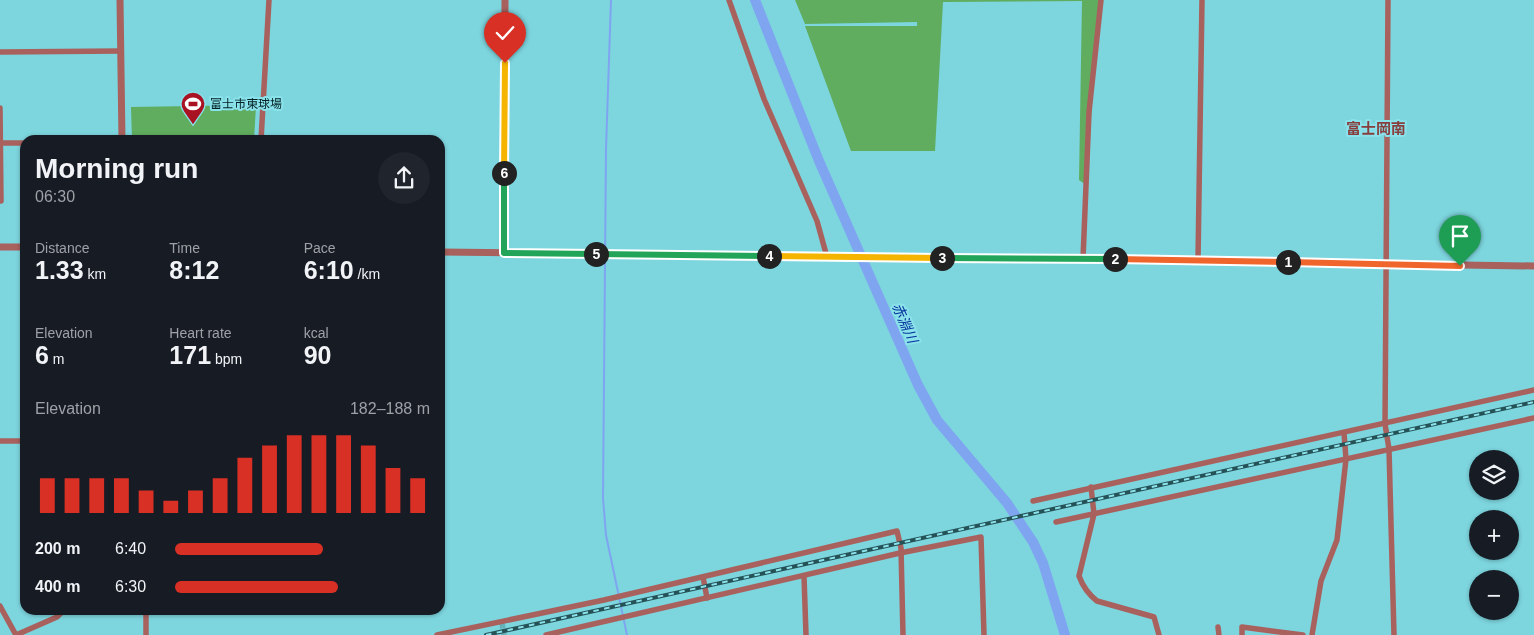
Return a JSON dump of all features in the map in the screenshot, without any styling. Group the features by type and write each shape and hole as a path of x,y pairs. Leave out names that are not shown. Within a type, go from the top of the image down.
{"street":[{"path":"120,0 122,135"},
{"path":"261,135 269,0"},
{"path":"504,253 506,0"},
{"path":"729,0 764,99 817,221 830,257"},
{"path":"1084,259 1089,112 1101,0"},
{"path":"1198,260 1202,0"},
{"path":"1388,0 1386,424 1389,449 1394,635"},
{"path":"0,52 121,51"},
{"path":"0,108 1,200"},
{"path":"0,143 20,143"},
{"path":"0,247 20,247"},
{"path":"445,252 1198,260 1534,266"},
{"path":"1033,502 1091,487 1386,424 1534,390"},
{"path":"1056,522 1534,418"},
{"path":"1312,635 1321,581 1337,540 1346,459 1344,433"},
{"path":"0,441 20,441"},
{"path":"1091,487 1094,514 1079,576 1083,586 1097,601 1154,617 1158,635"},
{"path":"437,635 502,623 897,531 900,553 903,635"},
{"path":"546,635 900,553 981,537 984,635"},
{"path":"804,576 806,635"},
{"path":"703,577 707,598"},
{"path":"0,606 16,635 60,615"},
{"path":"146,615 146,635"},
{"path":"1242,635 1242,627 1304,635"},
{"path":"1218,628 1219,635"}],"green space":[{"path":"795,0 1100,0 1086,185 1079,180 1082,1 943,2 935,151 851,151 805,26 917,26 917,22 805,24"},
{"name":"富士市東球場","path":"256,105 254,135 132,135 131,107"}],"waterway":[{"path":"611,0 606,149 603,498 606,535 627,635"},
{"name":"赤淵川","path":"755,0 819,161 918,385 937,420 1007,503 1033,542 1043,563 1065,635"}],"tunnel":[{"path":"502,623 504,635"}],"railway":[{"path":"486,635 1534,402"}],"place":[{"name":"富士市東球場","path":"193,125"}],"district":[{"name":"富士岡南","path":"1376,129"}],"route":[{"path":"505,63 504,253 1084,259 1460,266"}]}
